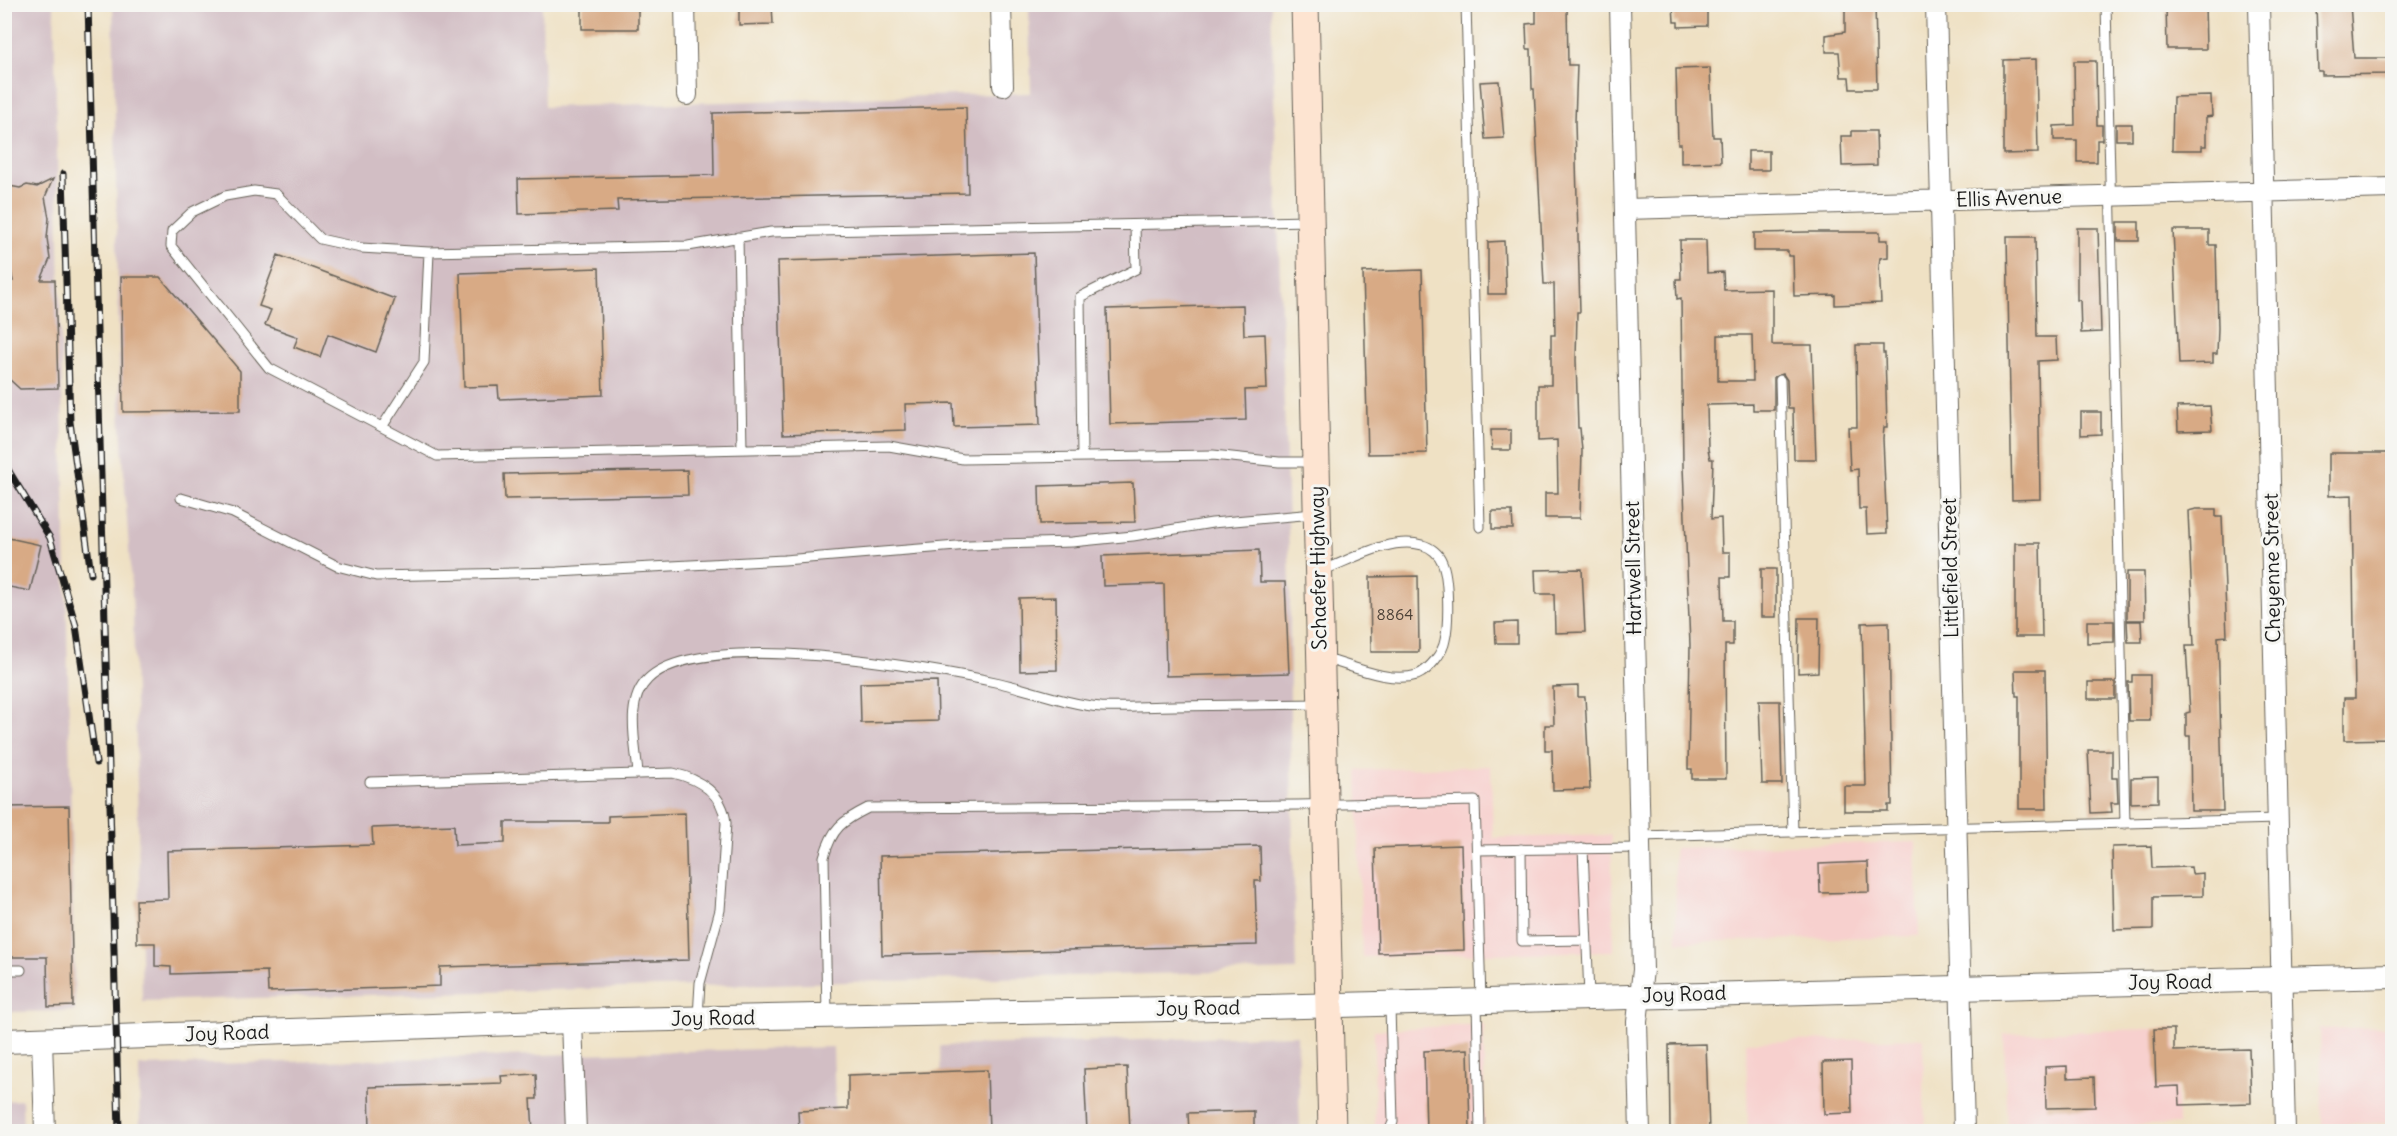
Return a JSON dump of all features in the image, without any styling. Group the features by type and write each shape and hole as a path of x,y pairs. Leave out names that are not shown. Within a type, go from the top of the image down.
{"main road":[{"name":"Schaefer Highway","path":"1305,4 1332,1131"}],"street":[{"path":"685,4 687,95"},
{"path":"1001,4 1003,86"},
{"name":"Hartwell Street","path":"1620,4 1643,970 1636,1022 1640,1131"},
{"name":"Littlefield Street","path":"1936,4 1964,1131"},
{"name":"Cheyenne Street","path":"2259,4 2285,1131"},
{"name":"Ellis Avenue","path":"1625,209 2392,188"},
{"name":"Joy Road","path":"4,1041 572,1021 1390,1003 2392,976"},
{"path":"572,1021 576,1131"},
{"path":"42,1040 45,1131"}],"lane":[{"path":"1466,4 1480,527"},
{"path":"2106,4 2125,824"},
{"path":"1310,221 771,232 688,246 429,252 361,248 320,239 276,194 254,191 225,196 200,208 172,231 171,246 178,258 269,368 437,456 889,446 963,459 1213,455 1279,462 1316,461"},
{"path":"1082,456 1080,297 1136,269 1135,225"},
{"path":"738,237 742,449"},
{"path":"382,427 424,362 429,252"},
{"path":"1780,380 1793,833"},
{"path":"181,498 233,513 337,567 376,576 557,572 784,560 969,545 1072,543 1235,520 1317,514"},
{"path":"1319,572 1399,544 1423,545 1437,553 1443,563 1446,585 1445,641 1437,659 1418,674 1397,678 1320,657"},
{"path":"638,774 633,718 639,689 650,677 668,667 693,659 731,655 783,653 913,666 1101,707 1321,704"},
{"path":"370,782 673,773 695,778 714,795 725,809 726,823 720,910 700,983 698,1019"},
{"path":"826,1016 824,857 830,835 847,818 868,808 1475,801 1480,1131"},
{"path":"1477,850 1583,848 1640,842 1793,833 2278,819"},
{"path":"1583,848 1588,997"},
{"path":"1521,849 1522,941 1586,940"},
{"path":"4,970 21,970"},
{"path":"1389,1131 1393,1122 1390,1003"},
{"path":"2365,1131 2392,1131"}],"shaded area":[{"path":"4,5 54,5 75,1011 5,1012"},
{"path":"113,5 542,5 544,107 1031,93 1029,9 1271,5 1290,584 1290,719 1296,970 142,1001 133,612 120,412"},
{"path":"1491,766 1493,838 1611,835 1614,951 1362,957 1357,770"},
{"path":"1916,842 1919,936 1677,942 1674,848"},
{"path":"1484,1024 1484,1131 1375,1131 1374,1030"},
{"path":"2392,1027 2392,1123 2322,1125 2320,1029"},
{"path":"2175,1028 2178,1124 2007,1130 2004,1034"},
{"path":"1297,1035 1300,1131 942,1131 940,1046"},
{"path":"1923,1038 1925,1131 1748,1131 1746,1042"},
{"path":"833,1047 836,1131 140,1131 139,1066"},
{"path":"22,1100 23,1131 5,1131 5,1101"}],"building":[{"path":"582,4 638,4 638,29 582,29"},
{"path":"739,4 772,4 773,24 739,25"},
{"path":"1536,4 1567,4 1568,65 1577,65 1575,122 1580,312 1577,312 1576,360 1578,428 1580,428 1582,451 1580,518 1545,518 1545,493 1558,493 1557,440 1538,441 1538,385 1551,385 1551,335 1555,335 1554,284 1544,284 1534,89 1532,89 1531,49 1527,49 1526,24 1536,23"},
{"path":"1673,4 1707,4 1707,26 1678,27 1678,22 1674,22"},
{"path":"1845,4 1875,4 1877,89 1850,89 1849,77 1841,77 1839,52 1826,52 1826,35 1845,32"},
{"path":"2166,4 2205,4 2206,49 2167,49"},
{"path":"2316,4 2350,4 2354,58 2392,58 2392,74 2322,75 2322,71 2318,71"},
{"path":"2036,59 2038,153 2003,154 2003,60"},
{"path":"2074,61 2096,61 2097,125 2102,125 2102,140 2097,140 2097,162 2077,162 2077,140 2054,140 2054,126 2075,125"},
{"path":"1710,68 1713,137 1720,137 1721,162 1681,163 1681,144 1678,144 1676,69"},
{"path":"1499,81 1504,138 1485,139 1480,82"},
{"path":"2211,96 2212,116 2206,117 2206,146 2202,146 2202,150 2172,150 2173,97"},
{"path":"966,107 968,193 617,200 618,211 519,214 518,179 714,175 713,113"},
{"path":"2116,124 2132,124 2132,140 2116,140"},
{"path":"1852,131 1876,131 1877,165 1842,166 1841,136 1852,136"},
{"path":"1748,151 1769,151 1769,170 1748,170"},
{"path":"53,179 45,197 49,218 47,238 50,259 41,280 55,280 58,388 20,389 9,379 6,282 13,281 9,260 11,239 8,220 11,212 7,206 10,199 4,185 20,188 27,185 37,187"},
{"path":"2118,222 2139,222 2139,241 2118,241"},
{"path":"2077,228 2098,228 2101,332 2081,333 2080,300 2077,300"},
{"path":"2173,230 2209,230 2209,245 2216,245 2218,328 2217,354 2213,354 2213,363 2179,364"},
{"path":"1880,232 1880,240 1888,240 1888,257 1880,258 1879,265 1881,303 1835,305 1835,295 1794,296 1793,256 1788,256 1788,251 1754,251 1754,233"},
{"path":"2007,237 2035,237 2037,337 2056,337 2057,360 2038,361 2040,499 2012,500"},
{"path":"1680,240 1706,240 1707,273 1723,272 1724,290 1772,289 1772,345 1812,345 1816,459 1794,459 1793,409 1788,409 1787,380 1783,374 1774,377 1774,410 1753,410 1753,404 1707,405 1708,449 1710,459 1713,459 1711,519 1721,518 1722,552 1730,552 1730,577 1722,577 1723,621 1733,621 1733,645 1725,645 1726,779 1692,779 1692,769 1688,769 1690,645 1683,467 1681,298 1677,299 1676,279 1681,279","holes":["1718,335 1752,335 1753,381 1718,381"]},
{"path":"1504,241 1506,294 1488,294 1488,242"},
{"path":"1034,253 1040,425 954,427 953,403 905,404 906,430 783,434 778,261"},
{"path":"278,255 395,299 376,352 328,334 320,357 294,347 298,337 265,325 271,310 259,306"},
{"path":"599,268 603,395 499,399 498,386 464,387 460,273"},
{"path":"1422,270 1427,453 1368,454 1363,272"},
{"path":"121,277 160,277 240,371 240,411 123,412"},
{"path":"1243,305 1244,335 1265,334 1267,389 1245,390 1246,420 1110,424 1107,309"},
{"path":"1856,345 1883,345 1883,353 1885,353 1887,427 1884,427 1883,439 1887,533 1867,534 1866,509 1859,509 1858,469 1850,470 1848,427 1857,427"},
{"path":"2210,406 2212,430 2178,431 2177,407"},
{"path":"2081,412 2101,412 2101,434 2081,435"},
{"path":"1491,430 1511,430 1511,450 1492,450"},
{"path":"2329,453 2392,453 2392,739 2344,740 2344,698 2355,698 2352,495 2329,496"},
{"path":"687,470 688,495 505,499 504,474"},
{"path":"1133,483 1135,522 1040,524 1039,486"},
{"path":"2216,509 2216,517 2222,517 2227,636 2218,637 2223,811 2191,811 2190,736 2186,736 2186,713 2190,712 2186,646 2194,646 2188,511"},
{"path":"1492,511 1512,511 1513,529 1492,529"},
{"path":"4,537 41,545 30,591 4,586"},
{"path":"2015,543 2040,543 2042,637 2015,637"},
{"path":"1259,550 1260,582 1285,582 1289,673 1166,676 1164,584 1103,586 1102,556"},
{"path":"1582,569 1585,632 1555,633 1554,594 1536,594 1535,570"},
{"path":"1761,569 1776,569 1776,617 1761,617"},
{"path":"2127,572 2144,572 2145,620 2127,620"},
{"path":"1418,576 1419,652 1371,652 1370,577"},
{"path":"1056,597 1057,670 1020,671 1019,598"},
{"path":"1799,618 1819,618 1818,672 1798,673"},
{"path":"2087,621 2114,621 2114,642 2087,643"},
{"path":"2127,621 2141,621 2142,642 2128,642"},
{"path":"1517,622 1517,643 1496,643 1495,623"},
{"path":"1889,622 1892,805 1888,805 1888,811 1844,811 1844,786 1866,786 1862,623"},
{"path":"2015,670 2045,670 2047,809 2019,809 2019,696 2016,696"},
{"path":"2132,675 2150,675 2150,721 2129,721 2128,682 2132,682"},
{"path":"937,681 938,721 861,723 860,683"},
{"path":"2088,682 2115,682 2115,699 2088,699"},
{"path":"1578,686 1578,697 1585,697 1590,789 1553,790 1552,750 1545,750 1545,725 1554,725 1553,687"},
{"path":"1759,701 1780,701 1782,784 1762,784"},
{"path":"2088,750 2112,750 2112,778 2117,778 2118,803 2111,803 2112,812 2091,813"},
{"path":"2158,777 2158,802 2131,803 2131,778"},
{"path":"69,806 73,1006 48,1007 47,957 4,957 5,807"},
{"path":"685,813 689,960 440,967 440,986 268,992 267,971 171,974 171,967 155,966 155,943 137,943 136,900 168,899 167,851 373,845 372,828 454,825 455,845 505,843 505,822 608,822 608,816"},
{"path":"1461,845 1464,950 1378,953 1375,848"},
{"path":"1260,846 1261,881 1255,881 1257,945 882,955 880,856"},
{"path":"2151,846 2152,868 2191,867 2192,874 2203,873 2203,896 2153,897 2153,929 2114,930 2112,847"},
{"path":"1868,862 1869,892 1820,893 1819,864"},
{"path":"2154,1029 2174,1029 2174,1051 2249,1049 2251,1103 2180,1105 2179,1086 2156,1087"},
{"path":"1706,1044 1709,1131 1670,1131 1669,1045"},
{"path":"1468,1049 1470,1131 1426,1131 1424,1051"},
{"path":"1851,1061 1852,1113 1824,1114 1823,1062"},
{"path":"2067,1066 2067,1078 2094,1077 2095,1107 2046,1108 2045,1067"},
{"path":"1127,1067 1130,1131 1087,1131 1084,1069"},
{"path":"987,1070 989,1131 799,1131 798,1111 848,1109 848,1075"},
{"path":"536,1074 537,1099 531,1099 533,1131 370,1131 369,1087 502,1083 501,1076"},
{"path":"1254,1111 1254,1131 1189,1131 1188,1113"}],"railway":[{"path":"88,4 119,1132"},
{"path":"63,174 70,422 91,574"},
{"path":"4,463 50,538 76,626 96,763"}]}
